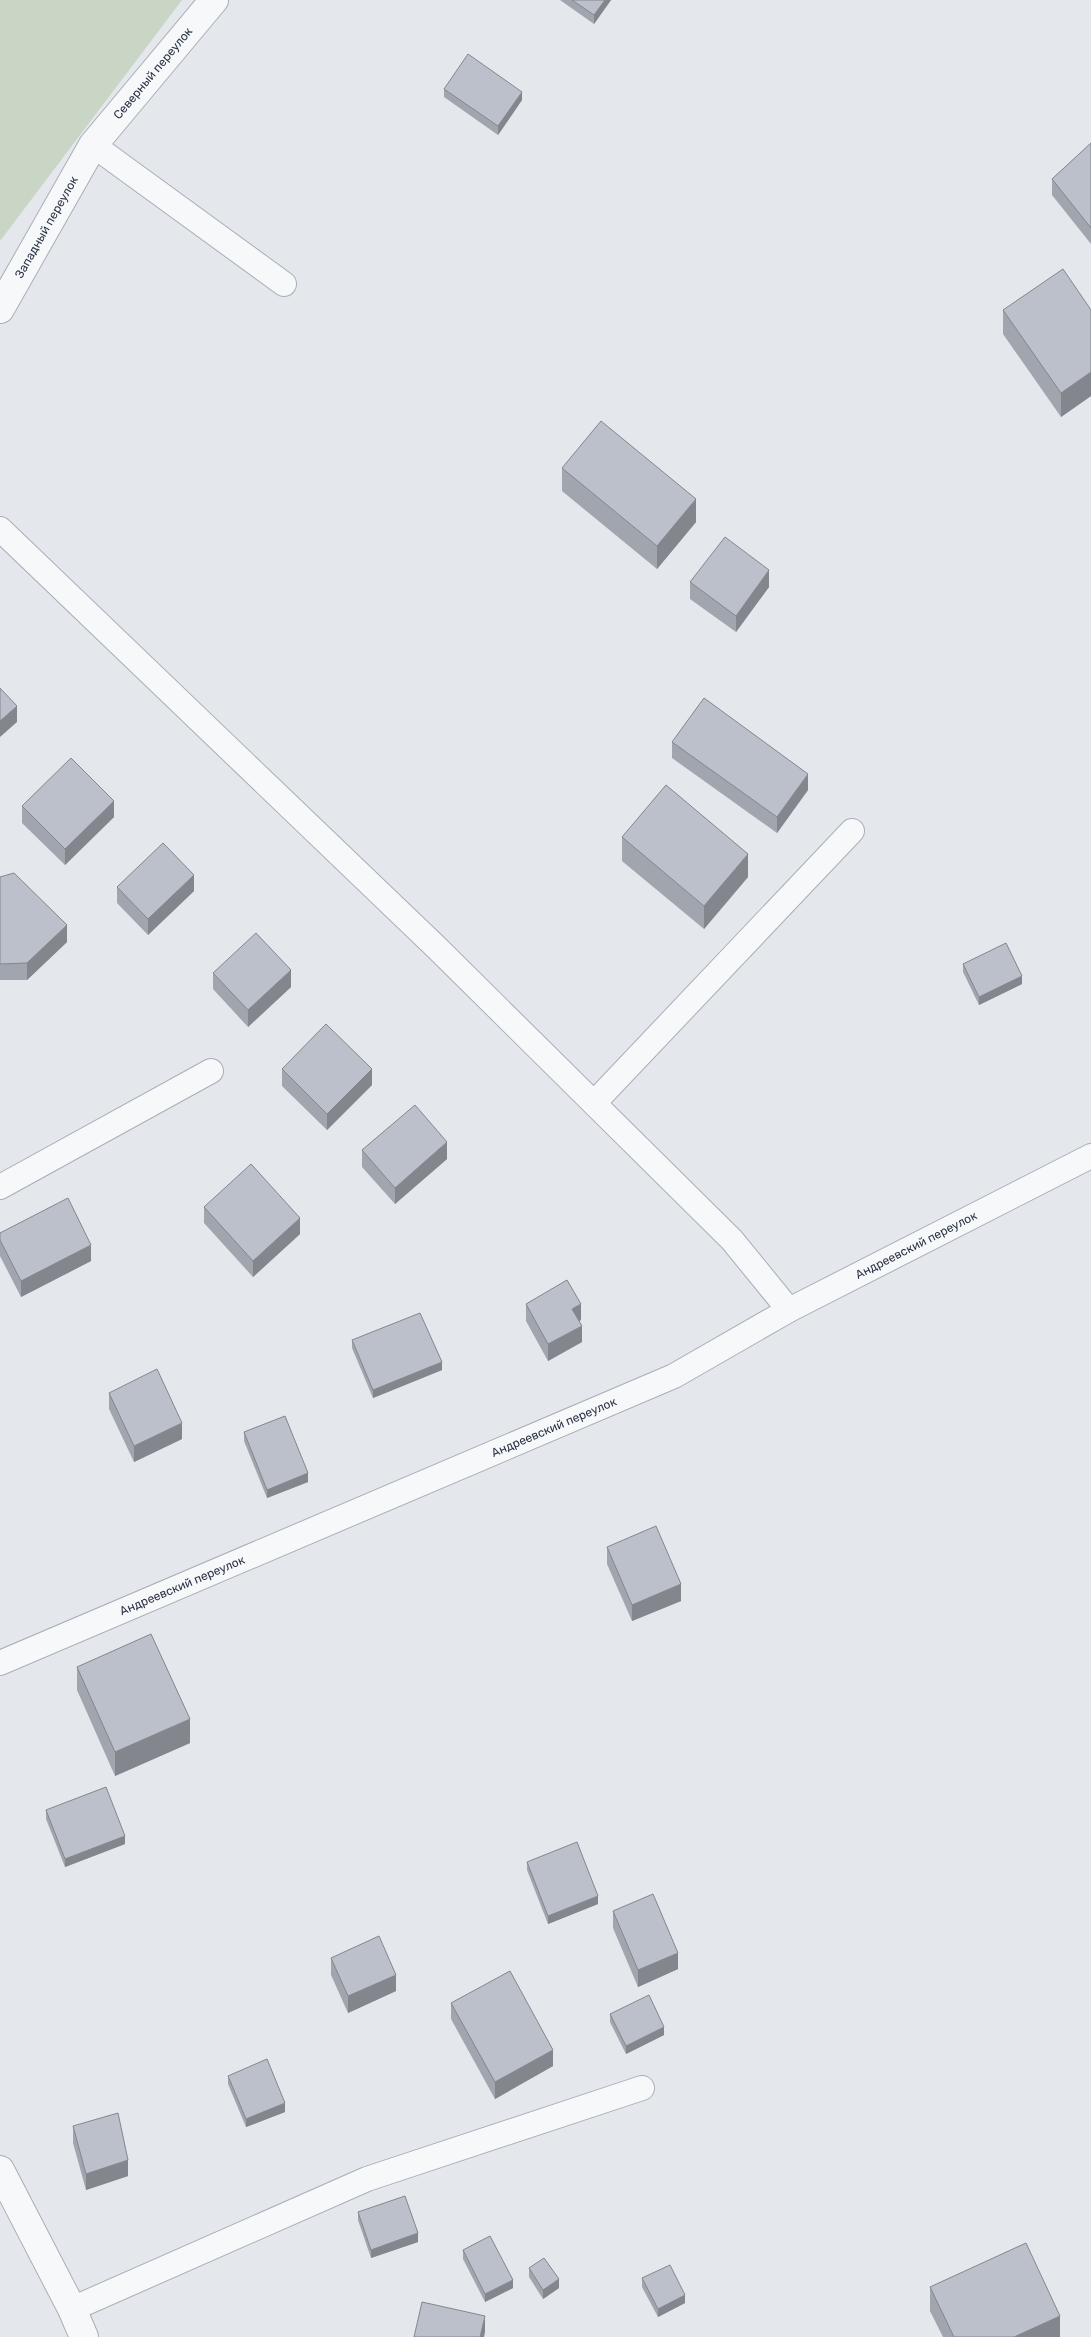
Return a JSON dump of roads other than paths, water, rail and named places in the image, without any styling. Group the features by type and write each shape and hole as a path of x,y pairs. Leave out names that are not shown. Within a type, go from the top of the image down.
{"street":[{"name":"Северный переулок","path":"93,145 214,0"},
{"name":"Западный переулок","path":"0,309 93,145"},
{"path":"0,2170 72,2309 84,2337"}],"lane":[{"path":"93,145 284,284"},
{"path":"0,529 436,947 594,1103 732,1240 789,1310"},
{"path":"594,1103 852,832"},
{"path":"0,1187 211,1071"},
{"name":"Андреевский переулок","path":"0,1663 674,1376 789,1310 1091,1156"},
{"path":"72,2309 367,2178 642,2088"}]}
